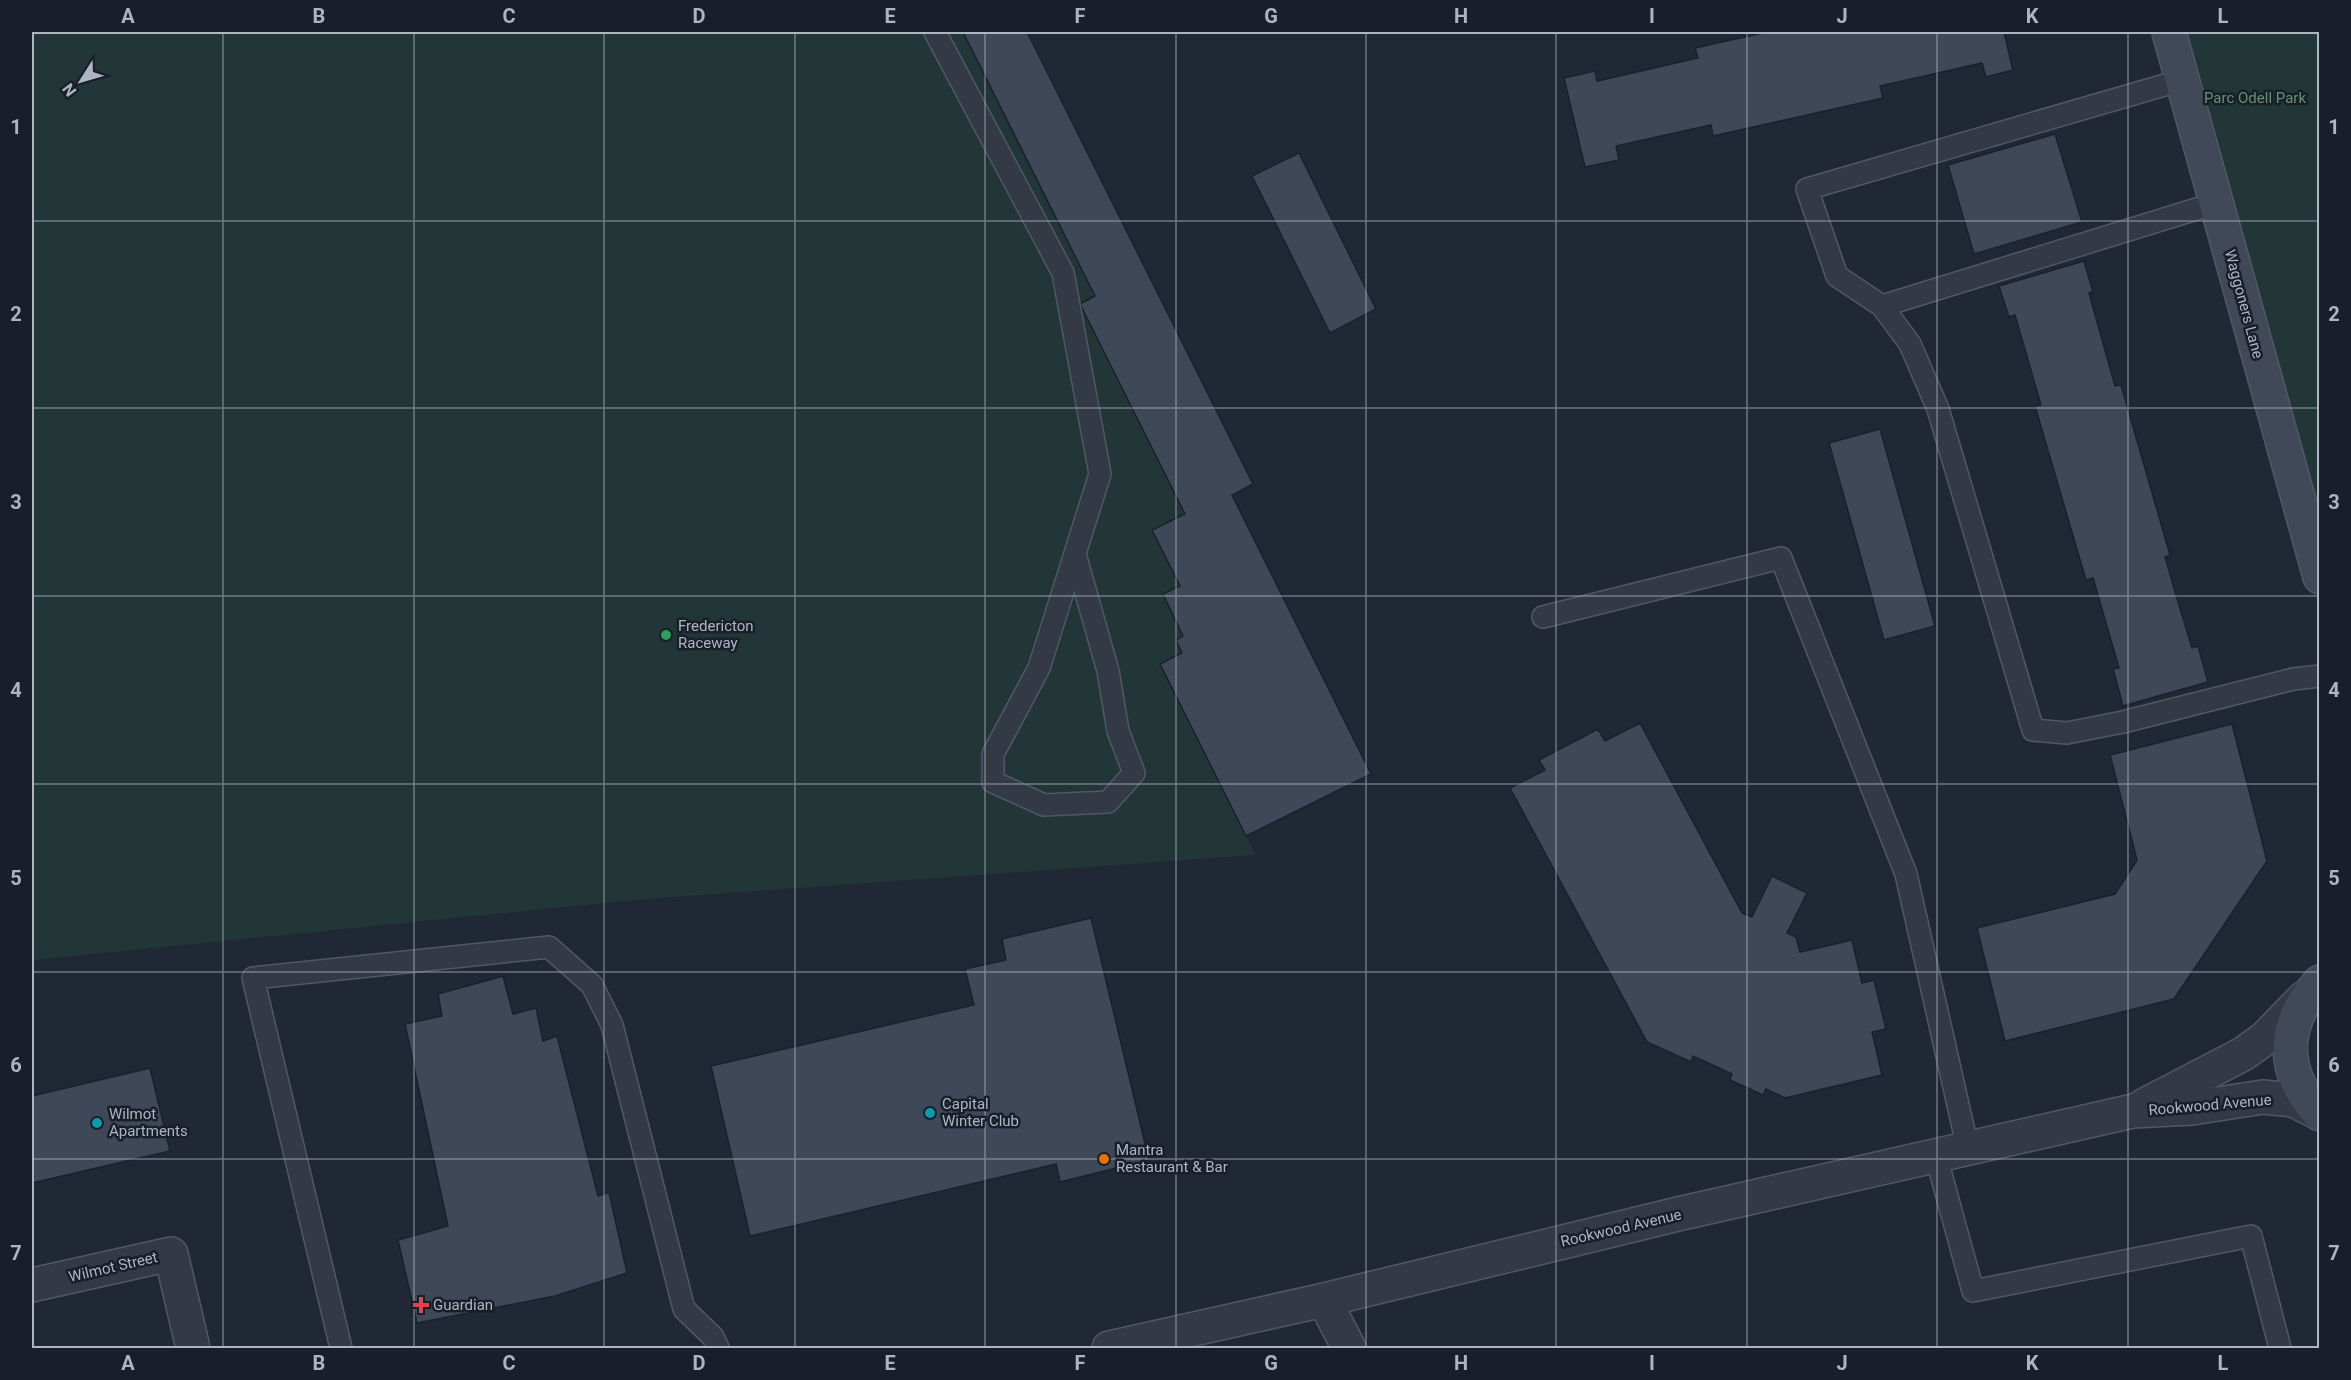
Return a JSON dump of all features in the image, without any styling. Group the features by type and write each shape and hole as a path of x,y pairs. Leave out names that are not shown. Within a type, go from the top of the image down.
{"street":[{"name":"Waggoners Lane","path":"2169,32 2319,577"},
{"name":"Rookwood Avenue","path":"2133,1111 2243,1054 2264,1039 2312,990"},
{"path":"2312,990 2293,1023 2290,1049 2294,1076 2306,1100 2319,1114"},
{"name":"Rookwood Avenue","path":"1109,1348 1324,1300 1678,1214 2133,1111 2192,1108 2263,1097 2294,1100 2319,1114"},
{"name":"Wilmot Street","path":"32,1285 171,1254 193,1348"},
{"path":"1324,1300 1348,1348"}],"lane":[{"path":"935,32 1063,273 1100,474 1039,668 993,754 993,782 1044,805 1108,802 1134,773 1118,731 1108,671 1075,554"},
{"path":"2182,80 1807,189 1837,276 1882,306 1910,344 1938,409 2034,730 2067,733 2123,722 2293,679 2319,676"},
{"path":"1882,306 2217,203"},
{"path":"1543,617 1780,558 1906,874 1968,1149"},
{"path":"341,1348 253,978 549,947 592,986 612,1025 684,1309 712,1337 718,1348"},
{"path":"1936,1156 1973,1291 2252,1236 2280,1348"}],"green space":[{"name":"Fredericton Raceway","path":"32,32 1027,32 1253,484 1232,496 1371,774 1246,836 1256,855 645,899 32,960"},
{"name":"Parc Odell Park","path":"2169,32 2319,32 2319,577"}],"building":[{"path":"963,32 1027,32 1253,484 1232,495 1371,774 1246,836 1160,664 1182,653 1176,640 1183,636 1163,594 1180,586 1152,530 1185,514 1080,304 1095,296"},
{"path":"1767,32 2004,32 2013,70 1986,77 1982,63 1880,86 1883,98 1713,136 1711,125 1616,146 1619,160 1585,167 1564,78 1595,71 1597,81 1698,58 1695,48"},
{"path":"2055,134 2082,222 1974,254 1948,165"},
{"path":"1299,153 1376,309 1330,333 1252,176"},
{"path":"2084,261 2093,292 2089,293 2115,386 2121,385 2170,555 2165,557 2179,605 2192,648 2198,646 2208,682 2123,706 2113,669 2119,668 2093,578 2086,580 2035,406 2041,405 2015,315 2009,317 1999,286"},
{"path":"1880,429 1935,626 1884,640 1829,443"},
{"path":"1640,723 1742,913 1752,917 1772,876 1807,893 1787,933 1796,937 1800,952 1852,940 1862,983 1874,980 1886,1029 1872,1032 1882,1075 1785,1098 1766,1089 1763,1095 1730,1080 1732,1074 1693,1056 1691,1062 1647,1042 1510,788 1545,770 1539,760 1598,729 1605,741"},
{"path":"2232,724 2267,861 2174,999 2005,1041 1977,928 2115,894 2137,860 2110,755"},
{"name":"Capital Winter Club","path":"1091,918 1149,1160 1060,1182 1056,1164 750,1236 711,1066 974,1005 965,969 1006,960 1002,939"},
{"path":"503,976 513,1014 536,1008 543,1041 557,1036 598,1196 609,1192 627,1273 555,1296 417,1323 398,1240 448,1226 405,1024 442,1016 438,994"},
{"name":"Wilmot Apartments","path":"150,1068 170,1151 32,1183 32,1096"}],"place":[{"name":"Fredericton Raceway","path":"666,635"},
{"name":"Capital Winter Club","path":"930,1113"},
{"name":"Wilmot Apartments","path":"97,1123"},
{"name":"Mantra Restaurant & Bar","path":"1104,1159"},
{"name":"Guardian","path":"421,1305"}]}
